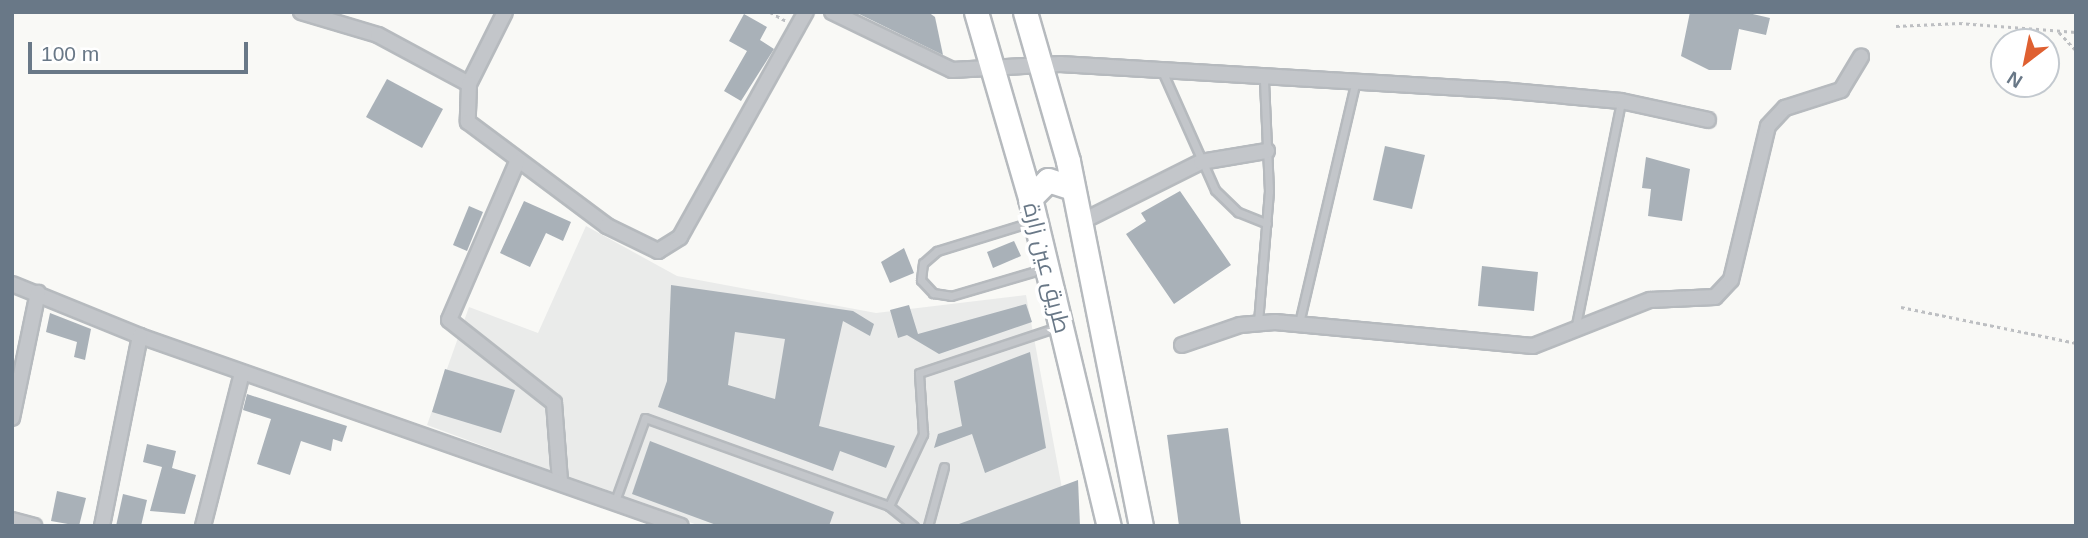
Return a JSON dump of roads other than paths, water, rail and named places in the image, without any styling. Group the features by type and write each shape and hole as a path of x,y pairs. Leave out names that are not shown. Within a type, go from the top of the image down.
{"main road":[{"name":"طريق عين زارة","path":"976,12 1033,209 1109,526"},
{"name":"طريق عين زارة","path":"1025,12 1042,64 1081,222 1142,526"},
{"path":"1033,209 1048,180 1073,188"}],"street":[{"path":"301,12 378,35 469,83"},
{"path":"505,12 469,83 468,121 517,162 643,248 669,248 806,12"},
{"path":"832,12 942,67 1042,64 1621,101 1708,120"},
{"path":"1182,345 1258,322 1298,323 1519,346 1575,334 1634,305 1724,291 1768,126 1785,108 1842,90 1860,57"},
{"path":"1081,222 1201,162 1266,151"},
{"path":"517,162 449,320 554,403 560,481"},
{"path":"12,284 140,336 242,373 560,481 681,526"},
{"path":"12,418 38,293"},
{"path":"102,526 140,336"},
{"path":"203,526 242,373"},
{"path":"12,520 34,526"}],"lane":[{"path":"1163,73 1201,162 1226,202 1268,224"},
{"path":"1258,322 1268,224 1264,79"},
{"path":"1298,323 1355,85"},
{"path":"1575,334 1621,101"},
{"path":"1033,209 937,251 923,263 921,280 933,293 951,296 1047,268"},
{"path":"889,506 923,434 919,373 1060,326"},
{"path":"615,501 645,418 889,506 914,526"},
{"path":"928,526 944,467"}]}
